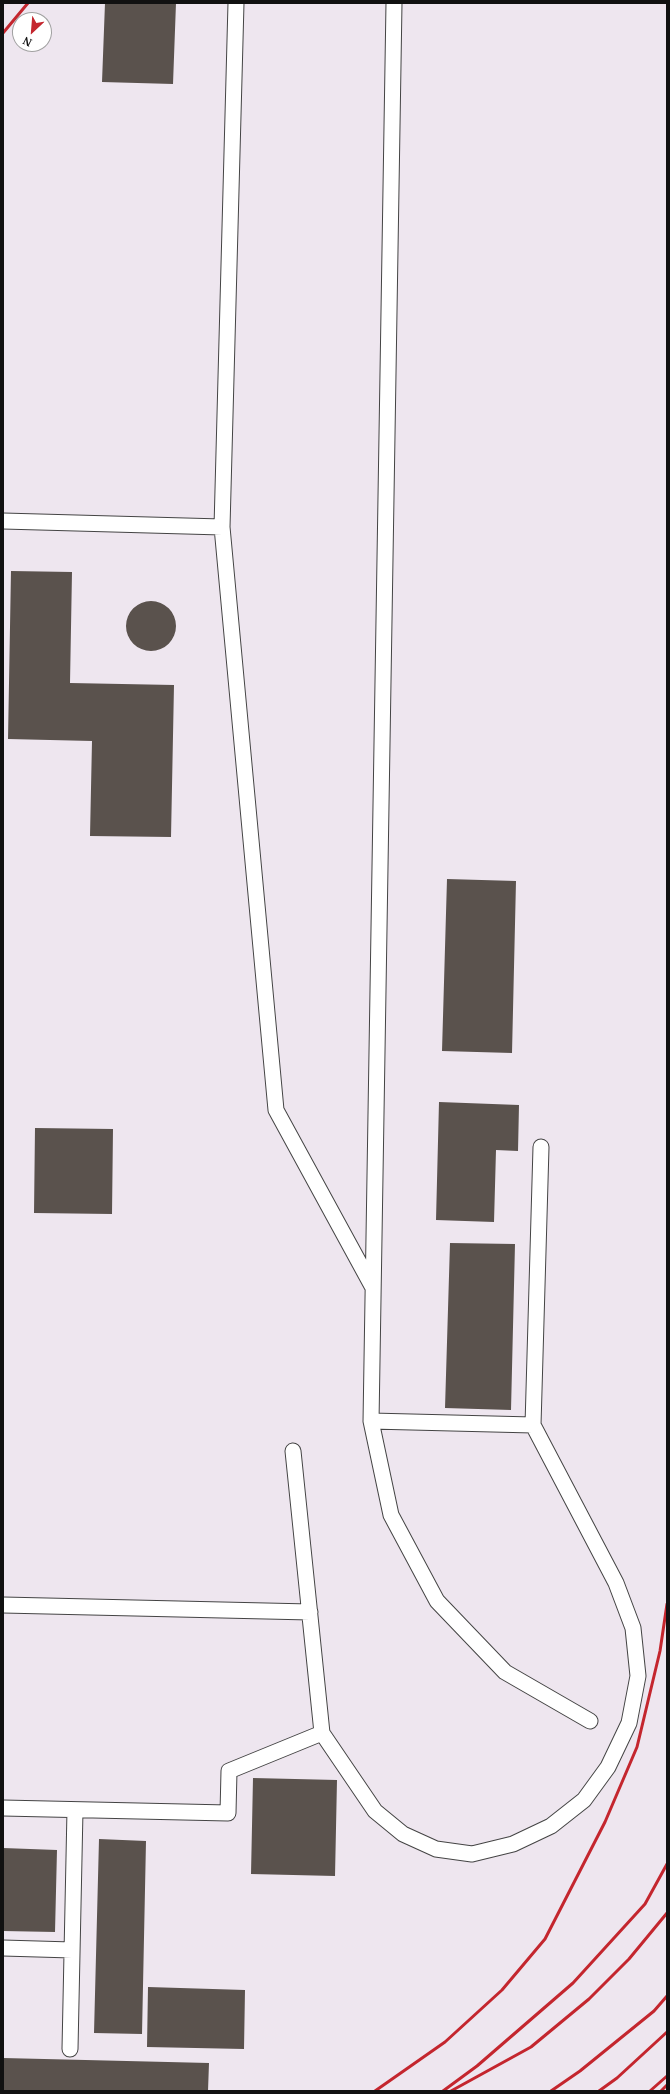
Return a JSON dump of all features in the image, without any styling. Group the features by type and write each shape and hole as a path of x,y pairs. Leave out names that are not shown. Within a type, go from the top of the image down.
{"lane":[{"path":"236,3 222,527 276,1110 373,1286"},
{"path":"394,3 371,1420 391,1515 437,1601 505,1672 590,1721"},
{"path":"3,521 222,527"},
{"path":"293,1451 322,1733 375,1810 403,1834 436,1849 472,1854 513,1844 551,1826 584,1800 608,1766 629,1723 638,1676 633,1628 616,1583 533,1425 541,1147"},
{"path":"371,1420 533,1425"},
{"path":"3,1605 310,1612"},
{"path":"3,1808 228,1813 229,1771 322,1733"},
{"path":"70,2049 75,1810"},
{"path":"3,1948 72,1950"}],"shaded area":[{"path":"3,3 667,3 667,2091 3,2091"}],"building":[{"path":"105,3 176,3 173,84 102,82"},
{"path":"11,571 72,572 70,683 174,685 171,837 90,836 92,741 8,739"},
{"path":"146,601 156,601 169,608 176,621 176,631 169,644 156,651 146,651 137,647 130,640 126,631 126,621 130,612 137,605"},
{"path":"447,879 516,881 512,1053 442,1051"},
{"path":"439,1102 519,1105 518,1151 496,1150 494,1222 436,1220"},
{"path":"35,1128 113,1129 112,1214 34,1213"},
{"path":"450,1243 515,1244 511,1410 445,1408"},
{"path":"253,1778 337,1780 335,1876 251,1874"},
{"path":"99,1839 146,1841 142,2034 94,2033"},
{"path":"3,1848 57,1850 55,1932 3,1931"},
{"path":"148,1987 245,1990 244,2049 147,2047"},
{"path":"3,2058 209,2063 208,2091 3,2091"}],"railway":[{"path":"3,33 28,3"},
{"path":"375,2091 445,2042 502,1990 545,1939 605,1822 637,1747 660,1651 667,1604"},
{"path":"443,2091 477,2066 573,1983 645,1904 667,1864"},
{"path":"451,2091 531,2047 589,1999 629,1959 667,1913"},
{"path":"551,2091 580,2071 654,2011 667,1996"},
{"path":"599,2091 617,2078 667,2032"},
{"path":"650,2091 667,2076"},
{"path":"661,2091 667,2085"}]}
